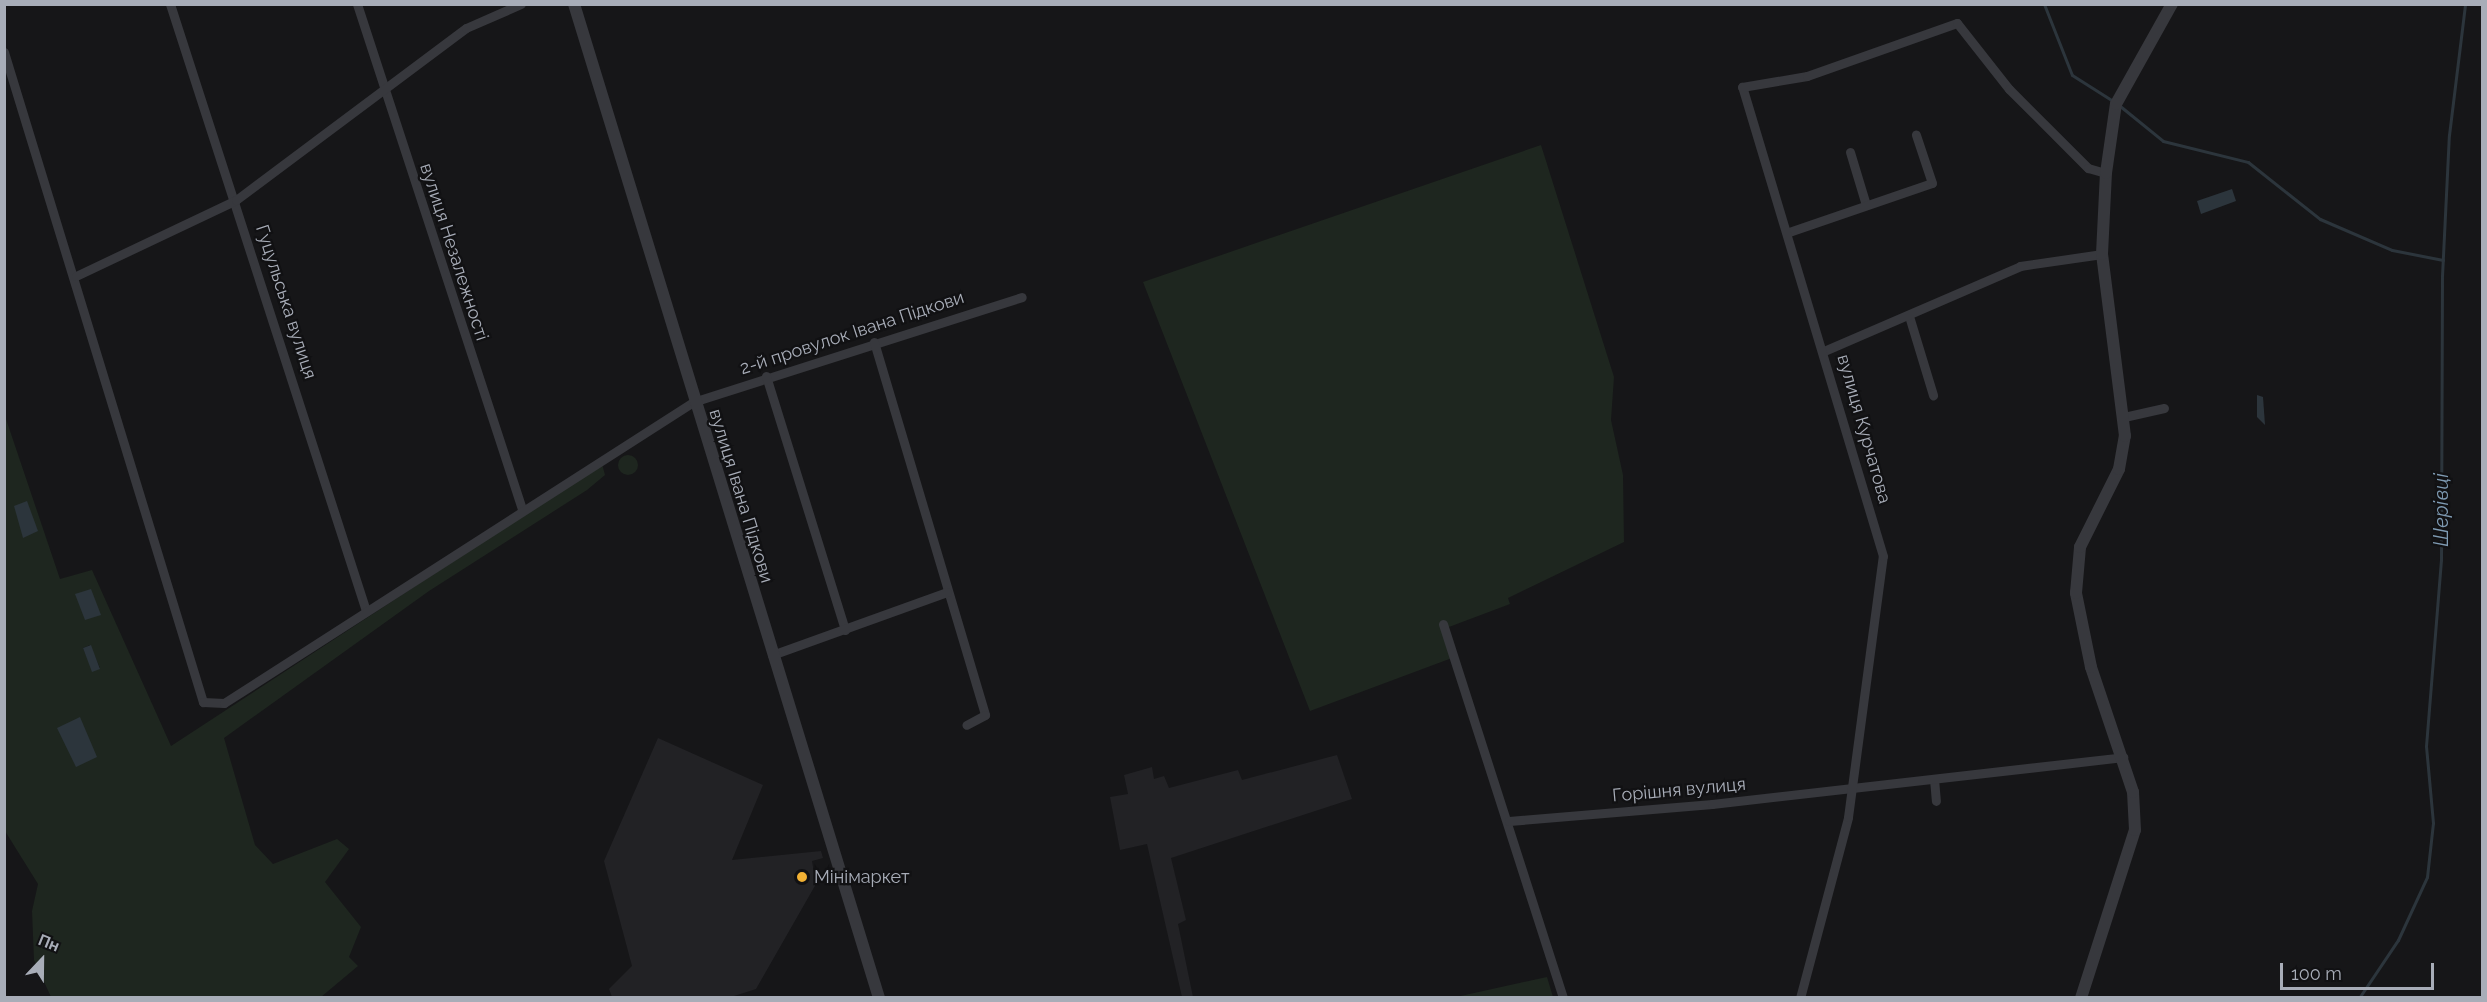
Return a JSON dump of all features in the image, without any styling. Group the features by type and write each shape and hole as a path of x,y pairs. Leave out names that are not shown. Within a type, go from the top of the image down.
{"street":[{"name":"Гуцульська вулиця","path":"170,4 236,200 366,611"},
{"name":"вулиця Незалежності","path":"357,4 522,509"},
{"path":"4,52 76,276 236,200 466,28 520,4"},
{"name":"вулиця Івана Підкови","path":"574,4 693,402 879,998"},
{"path":"2080,998 2135,830 2133,792 2091,667 2076,571 2079,547 2119,469 2124,417 2102,254 2106,173 2116,104 2172,4"},
{"name":"вулиця Курчатова","path":"1800,998 1852,788 1883,556 1789,232 1742,87 1807,76 1957,23 2048,128 2088,168 2106,173"},
{"path":"1789,232 1932,183 1916,135"},
{"path":"1850,152 1866,205"},
{"path":"1824,351 2020,266 2102,254"},
{"name":"2-й провулок Івана Підкови","path":"76,276 203,702 224,703 522,509 693,402 766,376 1022,297"},
{"path":"1909,316 1933,395"},
{"path":"874,342 985,715 966,725"},
{"path":"766,376 845,630"},
{"path":"2124,417 2164,408"},
{"path":"772,655 947,592"},
{"path":"1443,624 1509,821 1563,998"},
{"name":"Горішня вулиця","path":"1509,821 1852,788 2123,757"},
{"path":"1934,779 1936,801"}],"shaded area":[{"path":"1541,145 1614,377 1611,420 1623,475 1624,542 1508,598 1510,604 1441,630 1452,658 1310,711 1143,282"},
{"path":"2232,189 2236,201 2201,214 2197,201"},
{"path":"2257,395 2263,397 2265,425 2257,417"},
{"path":"6,419 60,579 92,570 171,746 602,464 605,475 587,490 429,591 224,738 255,845 273,864 337,839 349,849 325,882 361,927 349,957 358,966 321,997 51,997 34,960 32,911 38,884 5,831","holes":["90,645 100,668 93,671 83,648"]},
{"path":"628,455 635,458 638,465 635,472 628,475 621,472 618,465 621,458"},
{"path":"27,501 38,531 23,538 14,506"},
{"path":"91,589 101,615 85,620 75,594"},
{"path":"91,645 100,669 92,672 83,648"},
{"path":"80,717 97,757 76,767 57,728"},
{"path":"658,738 763,785 732,860 821,851 823,858 812,861 816,884 756,989 731,997 612,997 609,989 632,966 604,861"},
{"path":"1337,755 1352,799 1171,858 1186,920 1178,924 1193,997 1182,997 1147,844 1120,850 1110,797 1128,794 1124,775 1152,767 1154,779 1164,776 1169,788 1238,770 1242,780"},
{"path":"1547,977 1553,997 1456,997"}],"waterway":[{"path":"2044,4 2072,75 2113,101"},
{"name":"Шерівці","path":"2359,998 2398,940 2427,877 2433,823 2426,746 2441,560 2442,276 2449,135 2465,4"},
{"path":"2120,106 2163,141 2248,162 2320,219 2392,250 2443,260"}],"place":[{"name":"Мінімаркет","path":"802,877"}]}
